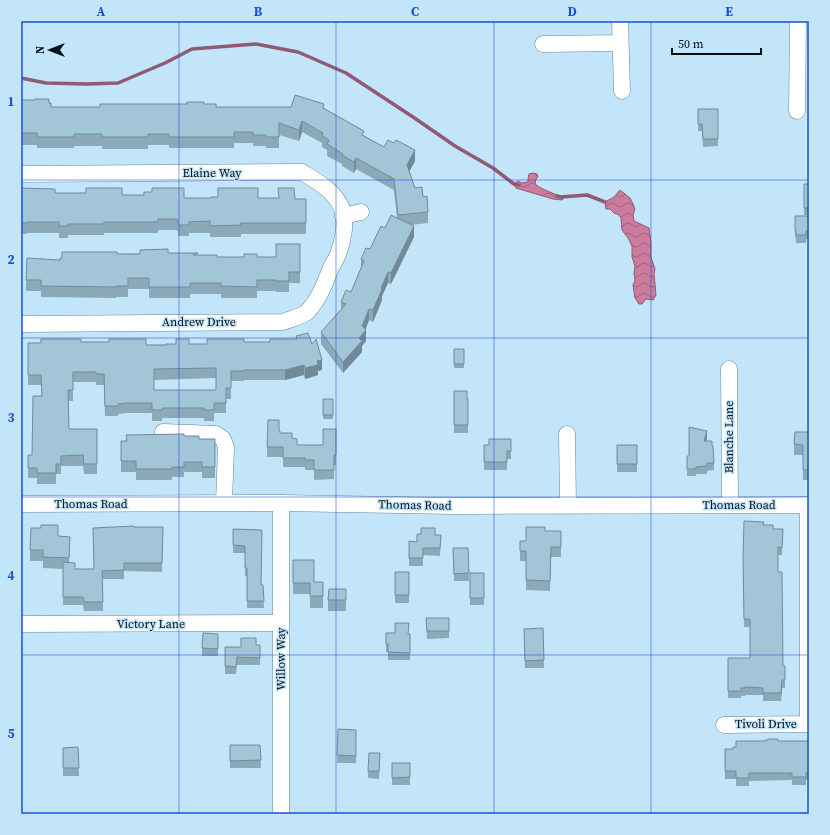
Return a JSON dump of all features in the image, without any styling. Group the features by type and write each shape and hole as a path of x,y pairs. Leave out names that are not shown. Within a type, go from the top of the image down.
{"street":[{"path":"620,21 622,91"},
{"path":"797,111 798,21"},
{"path":"543,44 620,43"},
{"name":"Elaine Way","path":"21,174 302,172 323,185 335,196 342,210 345,227 339,253"},
{"path":"343,216 361,212"},
{"name":"Andrew Drive","path":"21,324 283,322 304,314 316,301 330,269 339,253"},
{"name":"Blanche Lane","path":"729,369 730,505"},
{"path":"163,432 216,434 223,439 226,446 224,503"},
{"path":"567,434 568,505"},
{"name":"Thomas Road","path":"21,504 281,503 455,506 809,505"},
{"name":"Willow Way","path":"281,503 281,814"},
{"path":"809,505 809,724"},
{"name":"Victory Lane","path":"21,624 280,623"},
{"name":"Tivoli Drive","path":"724,725 809,724"}],"water":[{"path":"529,174 537,174 538,177 535,184 564,198 562,200 553,199 516,188 514,184 518,181 522,183 528,182"},
{"path":"620,190 630,198 633,204 635,209 633,215 634,221 649,228 651,257 655,269 656,295 653,300 646,299 642,304 639,304 635,298 633,285 635,280 635,266 632,257 632,246 622,230 621,218 619,215 610,209 606,209 605,202 614,197"}],"building":[{"path":"295,95 324,104 323,108 364,131 362,135 384,147 388,140 394,143 396,140 415,150 407,165 415,188 422,187 423,197 427,196 428,212 398,215 394,179 356,158 354,162 342,155 343,154 327,144 329,140 322,136 323,133 302,121 299,130 279,123 279,137 253,135 253,132 234,132 234,137 169,137 169,134 148,134 148,137 102,137 102,134 74,134 74,137 37,137 37,133 21,133 21,100 49,99 51,107 100,107 100,104 187,104 187,102 204,102 204,104 216,104 216,107 291,107"},
{"path":"698,109 718,109 718,139 703,139 702,124 698,124"},
{"path":"804,184 809,184 809,208 804,208"},
{"path":"21,188 55,189 55,193 86,193 86,188 122,188 122,195 144,195 144,192 152,192 152,188 184,188 184,198 211,198 218,197 218,188 258,188 258,198 279,198 278,188 294,188 295,199 306,199 306,223 240,223 241,225 210,226 210,221 189,222 189,225 178,225 177,219 158,219 158,222 104,222 104,224 68,224 68,226 59,226 59,222 21,223"},
{"path":"391,215 414,226 391,273 388,272 373,310 369,309 362,326 366,330 359,338 362,341 343,362 321,332 346,304 341,302 346,290 351,292 364,261 361,259 366,248 370,249 381,226 385,228"},
{"path":"795,216 809,216 809,231 806,231 806,235 796,235"},
{"path":"276,244 300,244 300,272 289,272 289,281 257,280 257,287 221,286 221,283 190,283 190,287 149,287 149,278 128,278 128,286 116,287 41,286 41,280 26,280 27,258 60,260 60,258 62,258 62,252 117,252 117,254 140,254 140,250 168,249 168,253 198,253 193,255 217,255 217,257 244,257 244,254 257,254 257,257 276,257"},
{"path":"308,333 312,344 316,339 322,360 317,361 318,365 305,368 304,365 285,370 231,371 231,388 226,388 226,403 214,403 214,410 204,410 204,408 162,408 162,410 152,410 152,403 127,403 118,404 118,406 105,406 104,374 96,374 96,372 73,372 73,390 68,390 69,429 97,429 97,464 84,464 83,455 61,456 61,464 56,464 56,473 37,473 37,468 28,468 28,455 32,455 33,396 42,396 41,375 28,375 28,343 41,343 41,339 81,339 81,342 109,342 109,339 146,339 146,345 167,345 166,344 176,344 176,339 189,339 189,344 207,344 207,339 244,339 244,342 270,342 270,339 297,339 296,336","holes":["216,368 216,390 154,390 154,369"]},
{"path":"454,349 464,349 464,364 454,364"},
{"path":"454,391 467,391 468,425 454,425"},
{"path":"323,399 333,399 333,415 323,415"},
{"path":"268,420 279,420 280,433 292,433 292,438 297,439 297,445 323,445 323,429 336,429 336,455 334,455 334,470 314,470 314,460 305,460 305,458 283,458 283,447 267,447"},
{"path":"689,427 707,431 704,441 712,441 714,463 707,463 707,466 696,467 696,469 687,469 687,456 689,456"},
{"path":"795,432 809,432 809,470 803,470 803,445 794,444"},
{"path":"184,434 184,436 199,436 199,439 215,439 215,467 202,467 202,462 184,462 184,467 172,467 172,469 136,469 136,461 121,461 121,441 127,441 126,435"},
{"path":"489,439 511,439 511,451 507,451 507,462 484,462 484,445 489,445"},
{"path":"617,445 637,445 637,464 617,464"},
{"path":"744,521 764,522 763,525 773,525 773,529 783,529 782,548 778,547 778,572 782,572 783,666 785,666 785,680 782,680 781,693 763,693 763,688 745,687 741,688 741,691 728,691 728,658 750,658 750,619 744,619"},
{"path":"41,525 58,525 58,536 70,537 69,558 43,557 43,550 30,550 31,528 41,528"},
{"path":"134,526 163,527 162,563 124,563 124,570 102,571 103,602 84,602 83,597 63,597 63,562 75,563 75,569 94,569 93,528"},
{"path":"526,527 545,527 545,531 561,531 561,547 551,547 550,581 526,580 526,551 520,551 520,541 526,541"},
{"path":"421,528 435,528 435,535 441,535 440,548 423,548 423,558 409,558 409,541 417,542 417,534 421,534"},
{"path":"233,529 262,530 261,585 263,585 264,601 247,601 245,546 233,545"},
{"path":"453,548 468,548 469,573 454,574"},
{"path":"293,560 314,560 314,582 323,582 323,596 310,596 310,583 293,583"},
{"path":"395,572 409,572 409,595 395,595"},
{"path":"470,573 484,573 484,598 470,598"},
{"path":"329,589 346,589 346,600 328,600"},
{"path":"426,618 449,618 449,631 427,631"},
{"path":"395,623 409,623 408,634 410,634 410,653 388,652 386,633 395,633"},
{"path":"543,628 544,660 525,661 524,629"},
{"path":"203,633 218,634 218,649 202,648"},
{"path":"241,638 256,638 256,645 260,645 260,658 237,657 236,667 225,666 225,647 241,647"},
{"path":"338,729 356,730 356,756 337,755"},
{"path":"768,739 778,739 778,741 809,741 809,773 806,773 806,777 792,777 792,773 749,773 749,778 736,778 736,771 725,771 725,749 733,749 733,747 736,747 736,741 765,741"},
{"path":"230,745 260,745 261,760 230,761"},
{"path":"78,747 79,768 63,768 63,748"},
{"path":"369,753 380,753 379,771 368,771"},
{"path":"392,763 410,763 410,777 392,778"}],"waterway":[{"path":"21,78 46,83 118,83 165,63 192,49 256,44 298,52 346,73 455,146 493,168 514,184 519,185"},
{"path":"557,196 587,195 605,202"}]}
